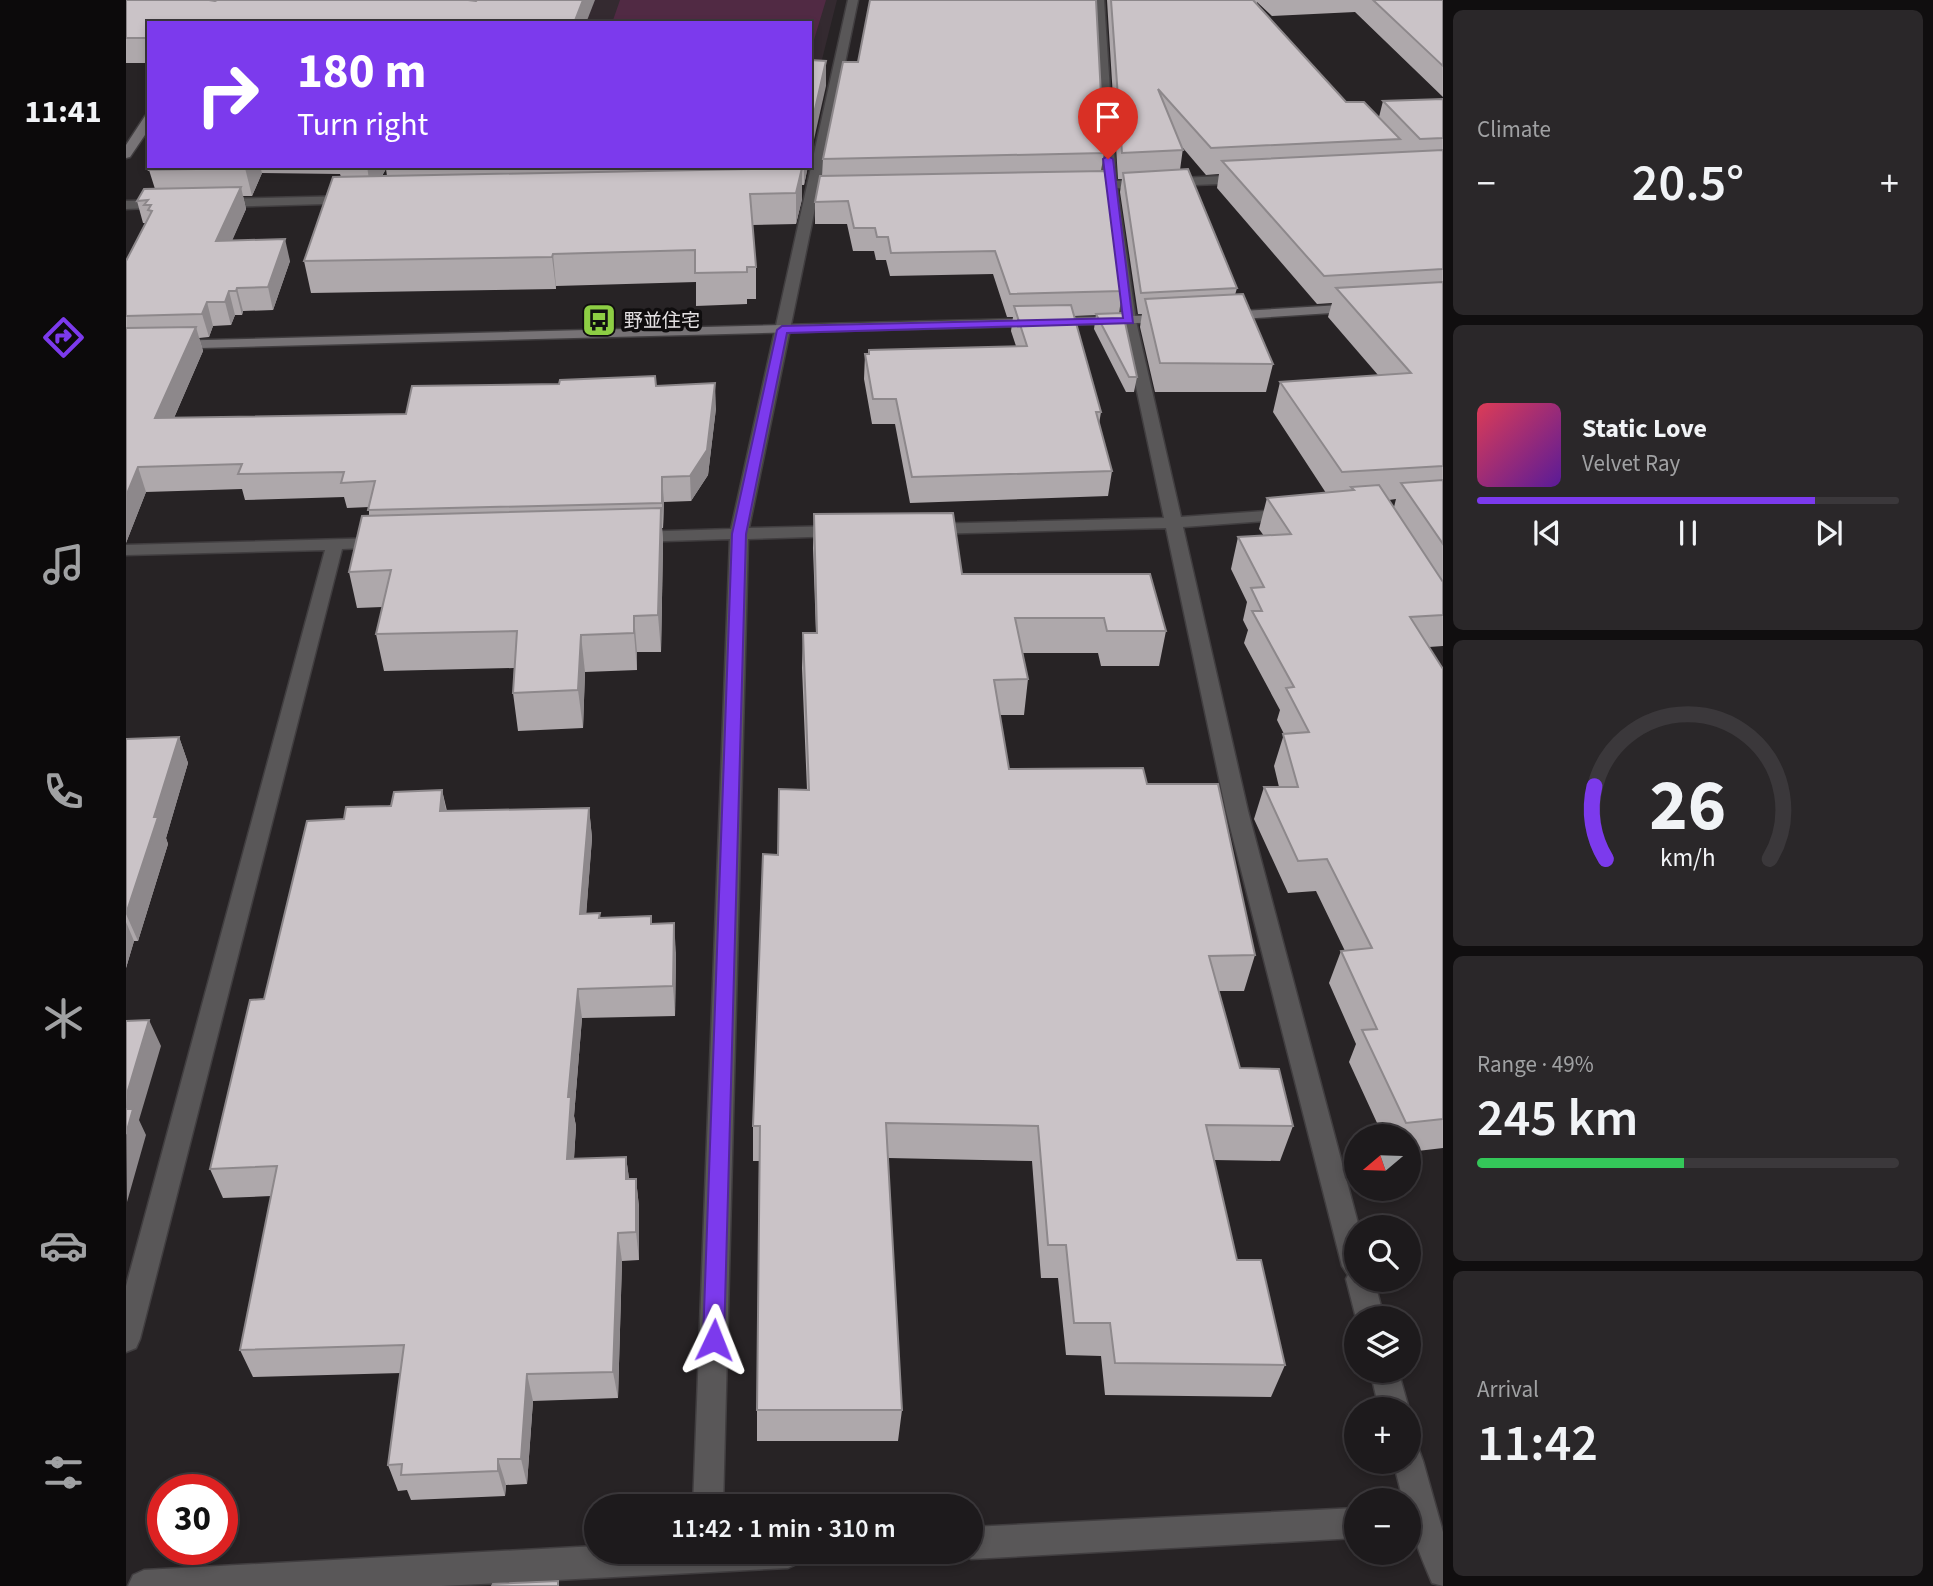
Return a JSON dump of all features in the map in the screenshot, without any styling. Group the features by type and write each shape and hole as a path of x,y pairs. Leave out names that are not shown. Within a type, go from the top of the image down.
{"street":[{"path":"708,1494 739,534 853,0"},
{"path":"1099,0 1110,186 1129,321 1237,811 1344,1220"},
{"path":"126,154 147,122"},
{"path":"1069,187 1259,179"},
{"path":"206,203 365,199"},
{"path":"126,205 179,203"},
{"path":"1211,316 1375,307"},
{"path":"126,346 1184,318"},
{"path":"907,530 1172,523 1308,513"},
{"path":"614,537 851,531"},
{"path":"126,550 405,542"},
{"path":"126,1339 335,544"},
{"path":"1412,1474 1443,1572"},
{"path":"983,1542 1344,1524"},
{"path":"144,1586 584,1561"}],"shaded area":[{"path":"505,0 837,0 812,99 812,21 494,21"},
{"path":"620,0 826,0 812,46 812,21 613,21"}],"building":[{"path":"126,0 583,0 575,21 147,21 147,38 126,38"},
{"path":"870,0 1096,0 1104,153 823,159 843,62 858,62"},
{"path":"1111,0 1253,0 1346,102 1364,102 1400,139 1211,148 1158,89 1183,150 1122,153"},
{"path":"1373,0 1443,0 1443,66"},
{"path":"812,60 826,61 812,122"},
{"path":"1443,99 1443,138 1420,139 1383,101"},
{"path":"1443,150 1443,269 1324,276 1222,161"},
{"path":"150,168 245,168 149,170"},
{"path":"802,168 796,193 750,194 756,267 747,267 747,272 695,273 695,250 553,254 552,257 304,261 333,177"},
{"path":"1188,169 1237,288 1141,293 1123,173"},
{"path":"1105,171 1122,291 1010,294 995,251 891,253 888,237 877,237 875,228 854,228 848,201 815,202 820,176"},
{"path":"241,187 216,241 285,239 268,287 237,288 236,291 229,291 225,302 207,302 202,314 126,316 126,261 152,211 148,210 151,205 144,205 148,200 137,201 144,189"},
{"path":"1443,282 1443,466 1342,472 1280,382 1411,373 1336,288"},
{"path":"1243,294 1273,364 1160,363 1145,299"},
{"path":"1071,305 1101,412 1096,412 1112,471 912,477 896,399 873,399 865,354 869,354 869,350 1027,346 1014,306"},
{"path":"1123,313 1137,377 1129,377 1096,314"},
{"path":"196,327 155,418 406,414 412,386 559,384 560,380 655,376 656,386 715,383 707,450 690,476 662,477 662,503 368,510 375,481 341,483 344,472 238,474 242,464 138,467 126,496 126,328"},
{"path":"1443,480 1443,544 1401,483"},
{"path":"1379,485 1443,582 1443,615 1410,617 1443,669 1443,1119 1406,1123 1362,1030 1377,1029 1341,951 1372,948 1327,859 1298,861 1264,787 1298,787 1283,734 1309,732 1286,688 1294,687 1252,611 1262,611 1251,588 1264,587 1238,537 1291,534 1267,498"},
{"path":"661,508 658,615 634,616 634,633 581,635 578,690 513,693 517,631 376,634 391,570 349,572 362,516"},
{"path":"953,513 962,574 1150,574 1166,631 1107,631 1104,618 1015,618 1028,679 994,680 1009,769 1143,768 1147,784 1218,784 1255,955 1209,956 1240,1068 1279,1069 1293,1126 1206,1125 1237,1260 1261,1260 1285,1365 1115,1363 1110,1323 1074,1323 1066,1245 1048,1245 1038,1126 886,1123 902,1410 757,1410 760,1126 753,1126 763,854 778,855 779,789 809,790 803,633 817,633 814,514"},
{"path":"179,737 154,817 158,817 126,914 126,739"},
{"path":"442,790 440,811 589,808 580,914 600,913 599,918 651,916 651,924 674,923 673,986 578,989 568,1097 571,1097 567,1159 626,1157 626,1179 636,1179 636,1232 618,1233 613,1372 527,1374 521,1459 498,1459 498,1471 401,1475 402,1464 388,1465 404,1345 240,1350 277,1166 210,1169 250,1000 264,999 307,821 344,819 346,807 391,806 394,792"},
{"path":"149,1020 126,1097 126,1021"},
{"path":"126,1109 133,1109 126,1134"},
{"path":"558,1581 558,1586 492,1586 493,1584"}],"place":[{"name":"野並住宅","path":"599,320"}],"route":[{"path":"714,1340 739,534 782,330 1129,321 1108,159"}]}
